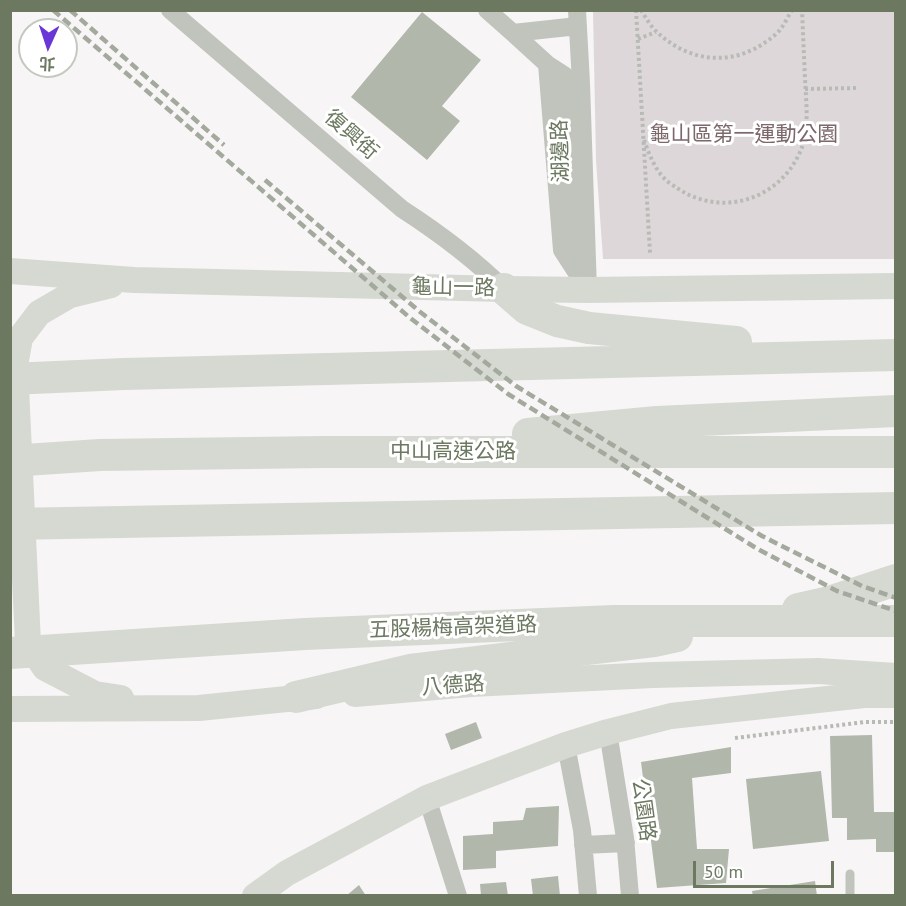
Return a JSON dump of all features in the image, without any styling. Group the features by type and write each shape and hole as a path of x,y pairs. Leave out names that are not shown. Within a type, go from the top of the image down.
{"highway":[{"path":"504,289 527,309 557,321 590,328 896,356"},
{"path":"13,373 124,374 896,356"},
{"path":"323,452 657,422 896,411"},
{"name":"中山高速公路","path":"10,461 100,455 323,452 896,452"},
{"path":"10,524 896,508"},
{"path":"636,513 772,528 896,526"},
{"path":"296,697 410,670 654,641 829,602 896,580"},
{"name":"五股楊梅高架道路","path":"19,648 614,621 896,621"}],"street":[{"name":"復興街","path":"170,10 402,209 461,250 504,289"},
{"path":"487,10 547,64 564,75 574,252 588,290"},
{"path":"513,33 578,19"},
{"name":"湖邊路","path":"578,19 588,290"},
{"name":"龜山一路","path":"10,271 134,280 504,289 896,286"},
{"path":"134,280 70,295 39,313 20,338 13,373 19,648 45,668 94,694 200,708"},
{"name":"八德路","path":"10,709 200,708 296,697 471,684 653,675 818,671 896,676"},
{"path":"255,896 287,873 427,798 566,745 671,716 864,695 896,695"},
{"path":"10,731 22,717 52,709"},
{"name":"公園路","path":"608,732 626,843 630,896"},
{"path":"566,745 583,845 588,896"},
{"path":"427,798 458,896"},
{"path":"583,845 626,843"}],"lane":[{"path":"850,874 850,896"}],"path":[{"path":"636,10 650,253"},
{"path":"641,10 656,32 677,49 703,58 730,57 756,49 778,32 792,10"},
{"path":"644,140 652,159 666,180 688,196 715,203 742,202 767,192 788,174 801,151 807,125 802,10"},
{"path":"638,39 656,32"},
{"path":"805,89 857,88"},
{"path":"735,738 865,722 896,722"}],"green space":[{"name":"龜山區第一運動公園","path":"593,11 895,11 895,259 603,259 596,161"}],"building":[{"path":"422,12 481,60 442,106 460,121 427,160 351,97"},
{"path":"476,722 482,738 451,750 445,734"},
{"path":"872,735 874,812 896,812 896,852 876,852 876,839 847,840 847,818 832,818 830,736"},
{"path":"731,747 731,773 692,778 697,849 729,849 726,883 657,888 641,762"},
{"path":"821,771 829,841 753,849 746,779"},
{"path":"559,806 558,846 496,851 496,868 463,870 463,836 493,834 493,822 523,820 526,808"},
{"path":"558,876 560,896 533,896 531,879"},
{"path":"815,881 817,896 753,896 752,891"},
{"path":"506,882 508,896 481,896 480,884"},
{"path":"359,885 366,896 346,896"}],"railway":[{"path":"53,10 409,317 508,394 756,548 837,591 896,611"},
{"path":"70,10 224,145"},
{"path":"265,180 419,311 516,386 762,536 862,586 896,598"}]}
